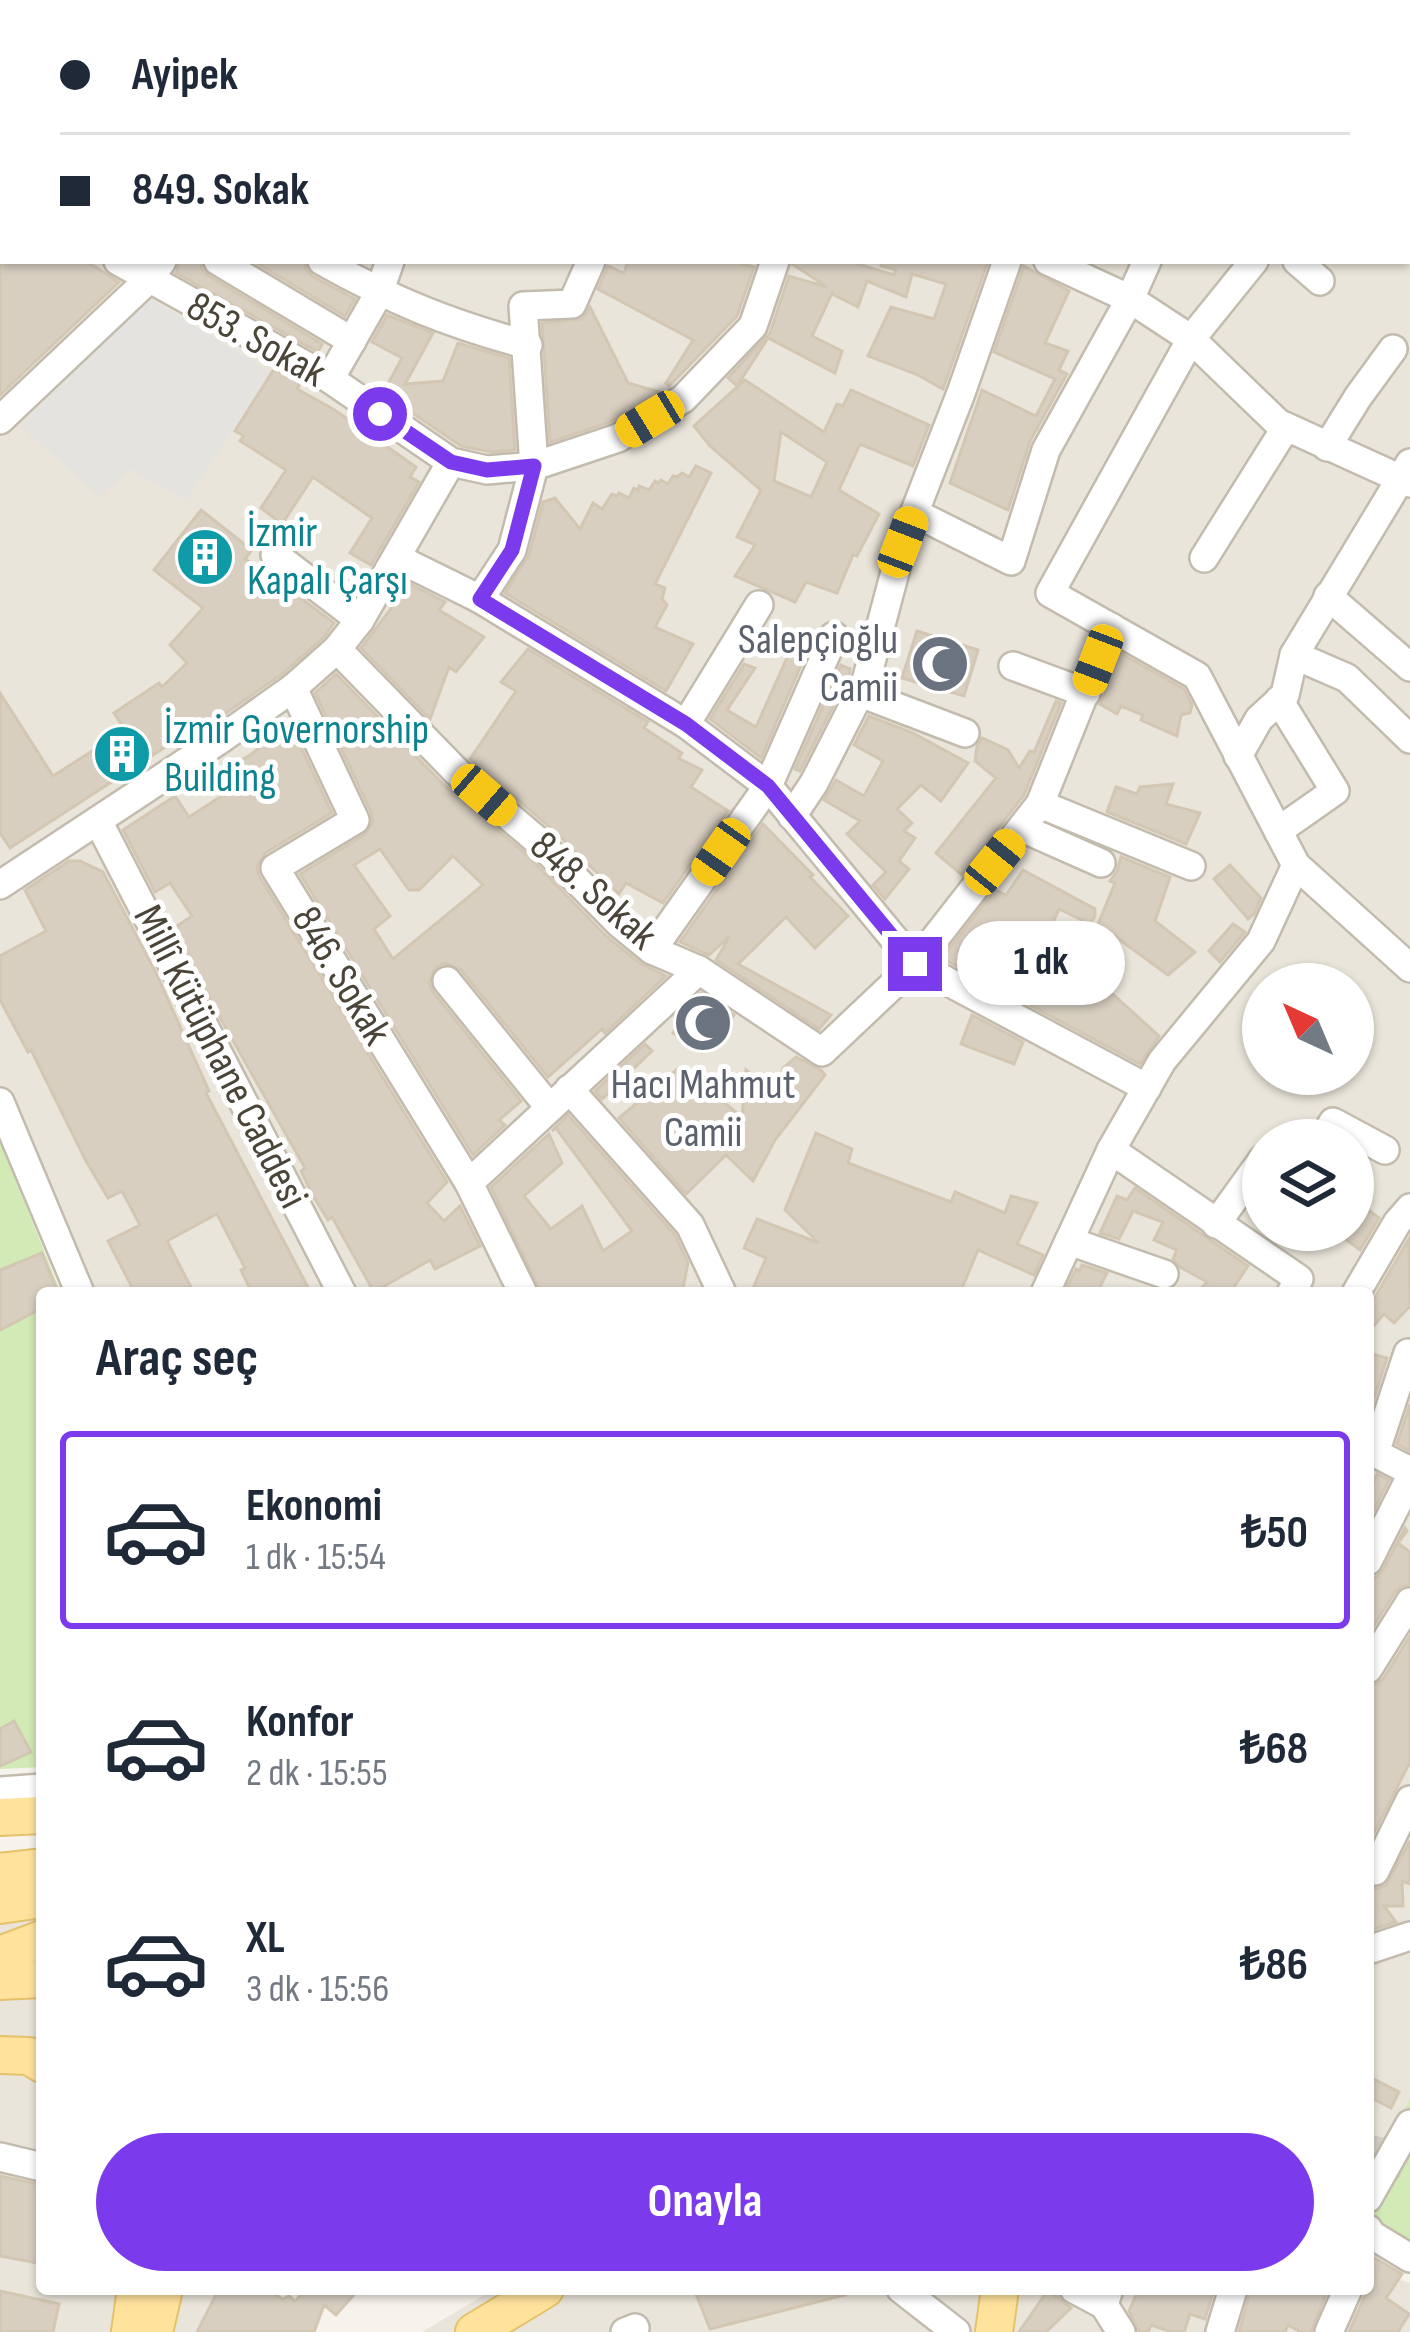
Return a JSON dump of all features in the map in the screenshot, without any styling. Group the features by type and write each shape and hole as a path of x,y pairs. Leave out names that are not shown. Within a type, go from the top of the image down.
{"main road":[{"path":"0,1816 36,1816"},
{"path":"0,1872 36,1868"},
{"path":"0,1905 36,1900"},
{"path":"0,1955 36,1941"},
{"path":"0,1981 36,1978"},
{"path":"0,2056 36,2060"},
{"path":"474,2332 535,2295"},
{"path":"994,2332 999,2295"}],"street":[{"path":"223,264 352,341"},
{"path":"327,264 379,293 460,327 528,345"},
{"path":"330,379 379,293 389,264"},
{"path":"480,599 512,550 534,466 524,306 572,304 590,264"},
{"path":"0,885 293,688 337,649 360,620 451,462 487,470 534,466 618,438 683,399 753,326 774,264"},
{"path":"792,815 814,783 866,681 903,542 1006,264"},
{"path":"1054,264 1130,299 1191,339 1278,423 1327,447 1407,474 1294,655 1285,695 1259,719 1238,756"},
{"path":"915,513 1011,561 1046,450 1146,264"},
{"path":"1252,264 1191,339 1050,593 1197,676 1296,865 1410,968"},
{"path":"1301,264 1321,281"},
{"name":"853. Sokak","path":"155,271 330,379 451,462"},
{"path":"0,420 155,271"},
{"path":"1327,447 1393,349"},
{"path":"1204,558 1286,427"},
{"path":"275,555 360,620"},
{"path":"397,558 480,599 772,775 814,783"},
{"path":"1328,596 1400,659 1347,678"},
{"path":"686,724 759,604"},
{"path":"915,964 1040,804 1111,628"},
{"path":"652,950 772,775 833,636"},
{"name":"848. Sokak","path":"337,649 457,772 538,841 619,923 652,950 699,970 822,1052 915,964"},
{"path":"1294,655 1347,678 1410,739"},
{"path":"1013,666 1086,693"},
{"name":"846. Sokak","path":"293,688 355,820 275,868 469,1184 520,1287"},
{"path":"860,693 964,733"},
{"path":"1278,831 1335,791 1280,700"},
{"path":"772,775 792,815 915,964 1147,1088"},
{"path":"1040,804 1191,866"},
{"name":"Millî Kütüphane Caddesi","path":"98,821 339,1287"},
{"path":"1022,828 1101,863"},
{"path":"1048,1287 1111,1150 1162,1061 1261,941 1296,865"},
{"path":"469,1184 699,970"},
{"path":"447,981 691,1225 719,1287"},
{"path":"0,1102 77,1287"},
{"path":"1374,1144 1385,1150"},
{"path":"1111,1150 1299,1279 1294,1287"},
{"path":"1216,1224 1242,1188"},
{"path":"1359,1287 1410,1208"},
{"path":"1069,1241 1164,1274"},
{"path":"1374,1549 1410,1475 1375,1453 1408,1353"},
{"path":"1374,1660 1410,1602"},
{"path":"0,1791 36,1788"},
{"path":"1375,1871 1410,1800"},
{"path":"1374,1948 1410,1936"},
{"path":"1374,2187 1410,2124"},
{"path":"0,2157 36,2166"},
{"path":"1374,2238 1410,2258"},
{"path":"909,2295 956,2332"},
{"path":"1220,2332 1231,2295"},
{"path":"1329,2332 1345,2295"},
{"path":"1107,2297 1121,2332"}],"shaded area":[{"path":"0,264 1410,264 1410,2252 1374,2241 1374,1287 65,1287 0,1135"},
{"path":"147,296 271,373 186,500 130,469 100,497 20,426"},
{"path":"36,1894 36,2295 216,2295 197,2332 0,2332 0,1897"},
{"path":"1374,2271 1410,2283 1410,2332 422,2332 484,2295 1374,2295"}],"green space":[{"path":"0,1141 59,1287 36,1287 36,1767 0,1769"},
{"path":"1410,2099 1410,2253 1374,2227 1374,2166"}],"building":[{"path":"0,264 91,264 119,282 0,395"},
{"path":"179,264 201,264 209,276 322,344 318,352 176,273"},
{"path":"258,264 305,264 312,276 355,299 345,316"},
{"path":"627,264 754,267 737,316 669,386 666,383 693,340 598,289 608,266 624,273"},
{"path":"792,264 858,264 894,275 896,270 881,264 987,264 943,389 868,356 891,307 934,319 946,284 912,274 906,297 867,281 858,307 833,291 812,336 842,351 835,373 768,338 737,386 728,378 770,333 789,276 827,287"},
{"path":"1024,266 1069,291 1045,343 1068,351 1058,372 1067,374 1030,441 1008,510 950,483 982,390 1036,416 1055,379 994,352"},
{"path":"590,307 628,383 660,392 610,422 550,442 542,323 581,319"},
{"path":"387,315 433,333 405,384 443,381 458,343 509,358 515,450 492,452 461,446 383,393 402,358 372,342"},
{"path":"274,369 416,467 410,477 419,482 371,565 350,553 372,518 313,477 282,524 261,508 286,470 240,441 244,436 235,431"},
{"path":"745,380 824,432 837,404 843,406 851,390 929,425 913,466 860,444 839,490 879,514 857,556 853,555 837,593 806,582 795,602 735,576 755,545 737,537 761,490 694,426","holes":["781,432 827,462 811,497 774,481"]},
{"path":"696,466 711,473 655,584 665,588 662,599 667,605 655,627 693,644 666,691 505,593 529,555 543,502 555,498 580,529 593,503 602,509 612,494 629,498 639,486 649,490 655,481 668,484 682,473 689,477"},
{"path":"201,510 252,550 245,559 334,623 282,674 216,720 213,716 10,848 0,833 0,693 53,776 125,730 114,713 159,683 162,687 187,663 170,645 203,608 154,570"},
{"path":"410,584 445,602 439,610 484,637 456,672 449,667 430,719 361,648"},
{"name":"Salepçioğlu Camii","path":"917,631 978,650 964,696 902,678"},
{"path":"794,642 808,649 761,758 710,719 744,664 755,668 727,710 756,727"},
{"path":"528,649 648,722 644,728 682,753 678,758 702,770 691,787 728,811 663,903 626,883 619,894 470,759 516,691 501,682"},
{"path":"1120,653 1184,689 1192,705 1190,713 1181,715 1177,736 1141,720 1143,715 1121,706 1117,714 1100,704"},
{"path":"841,665 850,669 849,675 800,771 795,769"},
{"path":"336,674 444,785 526,854 606,936 641,964 666,976 605,1033 602,1029 548,1077 461,970 445,963 435,968 429,983 433,992 521,1101 499,1120 505,1125 473,1155 300,874 364,835 373,822 315,693","holes":["380,849 409,890 419,890 453,856 483,885 393,959 374,929 390,916 354,865"]},
{"path":"1056,701 1061,703 1024,795 962,875 936,853 996,778 975,761 977,746 982,738 1008,750 1019,768 1030,751 1034,752"},
{"path":"869,716 968,763 941,801 921,785 897,809 912,823 904,831 915,838 899,861 909,869 885,899 873,885 886,872 847,834 860,821 824,800 836,780 864,796 883,761 854,745"},
{"path":"290,724 332,813 265,853 257,867 259,876 447,1182 427,1203 444,1221 460,1206 480,1246 435,1269 430,1260 383,1287 371,1287 332,1217 328,1220 313,1196 301,1171 305,1168 218,1014 174,928 192,916 170,883 155,892 123,830 175,796 189,817 225,794 214,776"},
{"path":"1173,784 1166,804 1200,813 1186,844 1107,812 1116,787 1137,794 1140,787"},
{"path":"763,824 848,916 815,948 786,917 738,964 831,1015 819,1029 716,960 730,936 709,955 680,942"},
{"path":"1121,857 1170,877 1155,921 1195,952 1168,975 1098,924"},
{"path":"69,861 103,872 156,973 206,1093 308,1287 249,1287 241,1270 245,1268 217,1214 167,1241 191,1287 132,1287 108,1241 140,1225 122,1191 108,1198 0,1000 0,956 46,931 25,890"},
{"path":"1230,865 1261,898 1248,919 1214,879"},
{"path":"1023,870 1095,909 1090,924 1059,909 1046,938 1077,953 1074,959 1159,1036 1140,1064 942,958 995,890 1006,895"},
{"path":"1233,924 1245,932 1220,962 1209,951"},
{"name":"Hacı Mahmut Camii","path":"701,993 734,1015 702,1052 673,1033"},
{"path":"972,1015 1023,1042 1014,1064 961,1044"},
{"path":"645,1044 652,1051 602,1099 595,1091"},
{"path":"796,1057 825,1075 775,1140 753,1181 726,1155 686,1194 619,1118 680,1067 742,1117 746,1070 777,1095 783,1068"},
{"path":"568,1115 675,1235 688,1263 683,1287 538,1287 491,1187 549,1134 562,1163 524,1196 551,1229 582,1206 603,1251 632,1231 556,1128 552,1131"},
{"path":"816,1133 852,1149 848,1163 951,1202 955,1192 1005,1213 1011,1196 1037,1203 1017,1244 1043,1255 1034,1275 978,1250 963,1287 754,1287 766,1258 744,1248 757,1219 819,1243 785,1210"},
{"path":"1135,1188 1248,1266 1234,1287 1202,1287 1207,1282 1180,1267 1173,1259 1177,1250 1154,1240 1163,1222 1133,1211 1119,1239 1100,1233 1117,1196 1127,1200"},
{"path":"1409,1239 1410,1306 1394,1323 1384,1314 1374,1325 1374,1299"},
{"path":"42,1253 56,1287 36,1287 36,1311 0,1330 0,1270"},
{"path":"1082,1265 1107,1273 1100,1287 1067,1287"},
{"path":"1374,1355 1387,1358 1374,1398"},
{"path":"1410,1404 1410,1451 1397,1444"},
{"path":"1377,1474 1389,1480 1374,1509"},
{"path":"1405,1528 1398,1543 1410,1552 1410,1584 1395,1592 1374,1625 1374,1578"},
{"path":"1410,1636 1410,1762 1374,1832 1374,1685 1383,1679"},
{"path":"14,1721 31,1752 0,1766 0,1729"},
{"path":"1410,1841 1410,1884 1402,1881 1403,1906 1384,1906 1396,1922 1374,1929 1374,1888 1386,1885"},
{"path":"1374,2079 1399,2092 1391,2108 1374,2099"},
{"path":"0,2176 36,2184 36,2263 0,2256"},
{"path":"1374,2258 1402,2274 1386,2298 1409,2314 1398,2332 1349,2332 1365,2295 1374,2295"},
{"path":"0,2291 59,2304 53,2332 0,2332"},
{"path":"216,2295 289,2296 295,2301 301,2295 354,2295 336,2315 324,2305 314,2332 197,2332"},
{"path":"696,2295 845,2295 710,2329"},
{"path":"1045,2295 1057,2295 1071,2308 1046,2332 1019,2332"},
{"path":"1136,2295 1212,2295 1205,2319 1190,2314 1184,2332 1151,2325 1148,2332 1139,2332 1129,2311"},
{"path":"1249,2295 1326,2295 1311,2332 1288,2325 1285,2332 1239,2332"}],"tunnel":[{"path":"1374,2154 1410,2161"}],"place":[{"name":"İzmir Kapalı Çarşı","path":"205,557"},
{"name":"Salepçioğlu Camii","path":"940,664"},
{"name":"İzmir Governorship Building","path":"122,754"},
{"name":"Hacı Mahmut Camii","path":"703,1023"}],"route":[{"path":"380,414 451,462 487,470 534,466 512,550 480,599 686,724 768,786 915,964"}]}
